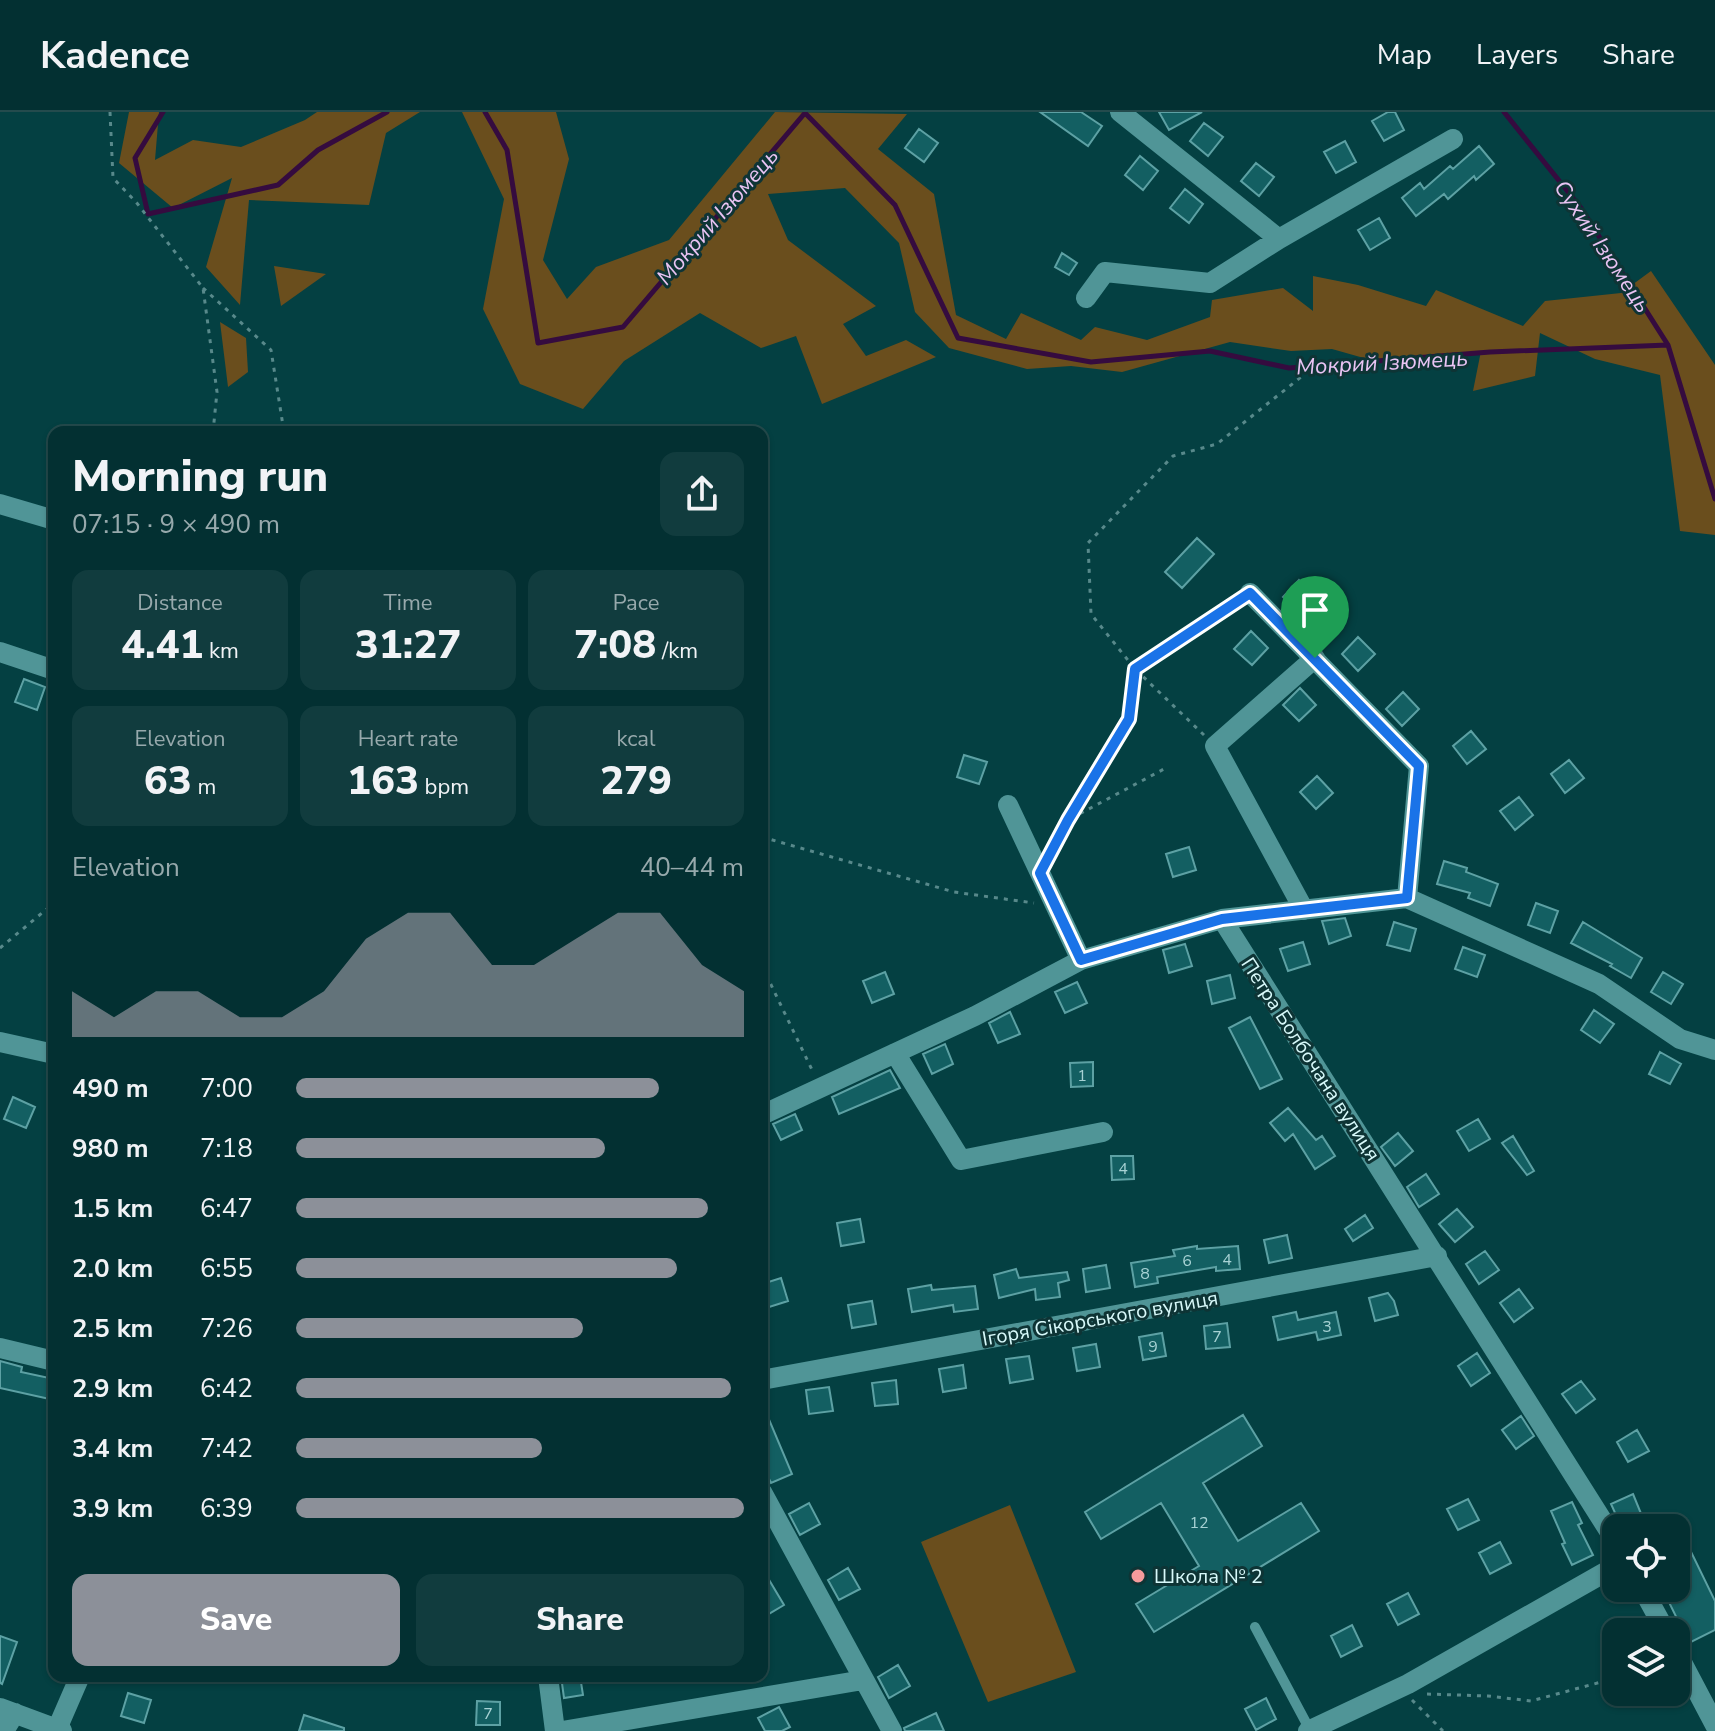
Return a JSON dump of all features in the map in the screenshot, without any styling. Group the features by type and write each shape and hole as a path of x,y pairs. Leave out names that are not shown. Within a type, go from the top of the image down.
{"street":[{"path":"1130,114 1279,239"},
{"path":"1086,298 1105,272 1210,283 1279,239 1453,139"},
{"path":"0,504 48,518"},
{"path":"1250,593 1419,766 1407,898"},
{"path":"0,652 48,668"},
{"path":"1304,910 1215,746 1315,658"},
{"path":"1008,805 1081,960"},
{"path":"768,1112 975,1016 1081,960 1222,919 1407,898 1599,984 1680,1039 1715,1050"},
{"name":"Петра Болбочана вулиця","path":"1222,919 1602,1520"},
{"path":"0,1042 48,1053"},
{"path":"895,1053 961,1160 1103,1132"},
{"name":"Ігоря Сікорського вулиця","path":"768,1379 1437,1256"},
{"path":"0,1348 48,1360"},
{"path":"768,1503 892,1731"},
{"path":"1309,1731 1401,1691 1602,1574"},
{"path":"1690,1678 1715,1725"},
{"path":"562,1731 863,1680"},
{"path":"6,1717 59,1730 78,1682"},
{"path":"549,1682 555,1731"}],"lane":[{"path":"1255,1627 1309,1731"}],"path":[{"path":"110,112 113,178 136,202 203,288 271,350 283,426"},
{"path":"203,288 217,392 214,426"},
{"path":"1215,746 1135,669 1091,614 1088,543 1173,456 1217,444 1301,377"},
{"path":"1040,873 1129,719 1135,669 1250,593"},
{"path":"1068,820 1164,769"},
{"path":"768,839 954,892 1056,906"},
{"path":"0,948 48,908"},
{"path":"768,978 821,1088"},
{"path":"1401,1691 1531,1701 1602,1682"},
{"path":"1401,1691 1443,1731"}],"shaded area":[{"path":"129,112 159,112 155,160 193,140 241,147 317,112 420,112 386,133 369,205 249,200 240,305 206,267 232,178 173,208 119,163"},
{"path":"462,112 556,112 569,159 543,260 567,299 596,267 669,240 775,112 907,114 878,149 934,194 956,315 1006,339 1021,313 1081,340 1095,327 1147,340 1210,317 1212,300 1283,288 1313,311 1313,276 1358,285 1426,306 1436,290 1523,326 1545,301 1621,293 1651,271 1715,365 1715,535 1680,531 1660,375 1595,359 1540,333 1535,376 1473,391 1481,351 1399,368 1332,349 1291,351 1230,342 1122,372 1071,366 1027,369 949,348 915,312 899,243 845,188 768,194 788,240 876,306 843,324 866,356 906,340 936,357 822,404 796,336 761,348 700,313 624,361 583,409 520,384 483,309 504,199"},
{"path":"274,266 326,274 281,306"},
{"path":"220,322 246,338 248,372 228,387"},
{"path":"1010,1505 1076,1672 988,1702 921,1542"}],"building":[{"path":"1040,112 1081,112 1102,126 1088,146"},
{"path":"1159,112 1202,112 1169,130"},
{"path":"1388,112 1395,112 1404,130 1384,141 1372,121"},
{"path":"1204,123 1223,137 1208,156 1190,141"},
{"path":"919,129 938,143 924,162 905,148"},
{"path":"1345,141 1356,162 1336,173 1324,152"},
{"path":"1479,146 1494,164 1476,180 1474,176 1448,199 1444,194 1416,216 1402,198 1420,183 1424,189"},
{"path":"1140,156 1158,171 1143,190 1125,175"},
{"path":"1256,163 1274,177 1259,196 1241,181"},
{"path":"1185,189 1203,204 1189,223 1170,208"},
{"path":"1379,218 1390,238 1370,250 1358,230"},
{"path":"1062,253 1077,263 1069,275 1055,267"},
{"path":"1197,538 1214,554 1182,588 1165,572"},
{"path":"1299,580 1316,596 1300,613 1283,597"},
{"path":"1251,631 1268,648 1252,665 1234,649"},
{"path":"1358,637 1375,654 1358,671 1342,654"},
{"path":"24,679 45,687 37,710 15,702"},
{"path":"1300,688 1316,705 1299,721 1283,705"},
{"path":"1403,692 1419,709 1402,726 1386,709"},
{"path":"1471,731 1486,749 1467,764 1453,746"},
{"path":"964,755 987,762 979,784 957,777"},
{"path":"1569,760 1584,778 1565,793 1551,774"},
{"path":"1317,776 1333,793 1316,809 1300,792"},
{"path":"1519,797 1533,815 1515,830 1500,811"},
{"path":"1189,847 1196,870 1173,877 1166,854"},
{"path":"1444,861 1467,868 1466,872 1498,884 1490,906 1468,898 1470,893 1437,884"},
{"path":"1536,903 1558,911 1550,933 1528,925"},
{"path":"1345,918 1351,936 1329,944 1322,921"},
{"path":"1394,922 1416,929 1410,951 1387,945"},
{"path":"1583,922 1642,958 1631,978 1610,966 1612,964 1571,943"},
{"path":"1303,942 1310,964 1288,971 1280,949"},
{"path":"1185,944 1192,966 1169,973 1163,950"},
{"path":"1463,947 1485,955 1477,977 1455,969"},
{"path":"885,972 894,994 872,1003 863,981"},
{"path":"1663,972 1683,984 1671,1004 1651,992"},
{"path":"1230,975 1235,998 1212,1004 1207,981"},
{"path":"1077,982 1087,1003 1065,1013 1055,992"},
{"path":"1594,1010 1614,1024 1600,1043 1581,1030"},
{"path":"1010,1012 1020,1034 998,1043 989,1023"},
{"path":"1250,1017 1282,1079 1260,1089 1229,1028"},
{"path":"945,1044 953,1064 932,1074 923,1054"},
{"path":"1660,1052 1681,1064 1670,1084 1649,1074"},
{"path":"1093,1062 1093,1086 1071,1087 1070,1063"},
{"path":"890,1070 900,1088 839,1114 832,1097"},
{"path":"13,1097 35,1107 26,1128 4,1119"},
{"path":"1288,1108 1316,1140 1322,1136 1335,1156 1315,1169 1293,1134 1285,1141 1270,1123"},
{"path":"795,1114 802,1130 781,1140 773,1124"},
{"path":"1478,1119 1490,1139 1469,1151 1457,1131"},
{"path":"1398,1133 1413,1151 1395,1166 1381,1147"},
{"path":"1513,1136 1534,1171 1527,1175 1502,1143"},
{"path":"1111,1156 1133,1156 1134,1179 1112,1180"},
{"path":"1426,1174 1439,1194 1419,1207 1407,1187"},
{"path":"1457,1209 1473,1227 1455,1242 1439,1224"},
{"path":"1365,1215 1373,1228 1353,1241 1345,1229"},
{"path":"860,1219 864,1242 841,1246 837,1223"},
{"path":"1287,1235 1292,1258 1269,1263 1264,1240"},
{"path":"1197,1246 1197,1249 1238,1246 1240,1269 1216,1271 1216,1267 1157,1277 1158,1283 1135,1287 1131,1263 1175,1256 1173,1250"},
{"path":"1485,1251 1499,1270 1479,1284 1466,1264"},
{"path":"1106,1265 1110,1288 1086,1292 1083,1269"},
{"path":"1016,1269 1019,1278 1067,1272 1069,1280 1058,1283 1060,1297 1036,1300 1035,1289 999,1298 994,1275"},
{"path":"781,1278 788,1301 768,1307 768,1282"},
{"path":"931,1285 932,1290 975,1286 978,1309 954,1312 953,1305 912,1312 908,1289"},
{"path":"1519,1289 1533,1308 1514,1322 1500,1303"},
{"path":"1388,1293 1398,1315 1375,1321 1369,1298"},
{"path":"872,1301 876,1324 852,1328 848,1305"},
{"path":"1296,1312 1298,1320 1336,1312 1341,1335 1318,1340 1316,1332 1278,1340 1273,1317"},
{"path":"1227,1323 1230,1347 1206,1349 1204,1326"},
{"path":"1162,1333 1166,1356 1143,1360 1139,1337"},
{"path":"1096,1344 1100,1367 1077,1371 1073,1348"},
{"path":"1477,1353 1490,1373 1471,1386 1458,1366"},
{"path":"1029,1356 1033,1379 1010,1383 1006,1359"},
{"path":"0,1361 22,1367 21,1372 48,1378 48,1399 0,1388"},
{"path":"963,1365 966,1388 943,1392 939,1369"},
{"path":"896,1380 898,1404 875,1406 872,1383"},
{"path":"1581,1381 1595,1399 1576,1413 1562,1394"},
{"path":"829,1387 833,1411 809,1414 806,1390"},
{"path":"1243,1415 1262,1446 1203,1483 1238,1541 1301,1503 1319,1531 1154,1632 1136,1604 1199,1566 1161,1503 1101,1539 1085,1512"},
{"path":"1521,1416 1534,1436 1516,1449 1502,1430"},
{"path":"768,1417 792,1474 771,1483 768,1477"},
{"path":"1637,1430 1649,1451 1628,1462 1617,1442"},
{"path":"1633,1494 1641,1514 1616,1514 1611,1504"},
{"path":"1468,1499 1479,1520 1458,1530 1447,1509"},
{"path":"1572,1502 1582,1523 1578,1525 1593,1555 1572,1565 1551,1511"},
{"path":"809,1503 820,1524 800,1535 789,1514"},
{"path":"1500,1542 1511,1563 1490,1574 1479,1553"},
{"path":"1690,1550 1715,1601 1715,1630 1690,1642 1690,1618 1677,1618 1669,1602 1690,1602"},
{"path":"848,1568 860,1589 839,1600 828,1580"},
{"path":"768,1578 784,1605 768,1614"},
{"path":"1408,1593 1419,1614 1398,1625 1387,1604"},
{"path":"1352,1625 1362,1646 1341,1657 1331,1636"},
{"path":"0,1636 17,1642 2,1684 0,1683"},
{"path":"898,1665 910,1686 889,1698 878,1677"},
{"path":"562,1682 581,1682 583,1695 564,1698"},
{"path":"128,1693 151,1700 144,1723 121,1716"},
{"path":"1266,1698 1276,1719 1256,1730 1245,1709"},
{"path":"477,1701 500,1702 500,1725 476,1725"},
{"path":"779,1707 790,1727 782,1731 765,1731 758,1718"},
{"path":"936,1713 944,1731 905,1731 904,1728"},
{"path":"304,1715 344,1728 344,1731 299,1731"}],"waterway":[{"name":"Мокрий Ізюмець","path":"163,112 135,158 148,214 278,185 318,150 387,112"},
{"name":"Мокрий Ізюмець","path":"485,112 507,150 538,343 623,327 805,113 895,205 958,338 1091,362 1210,351 1289,368 1490,352 1668,345 1715,499"},
{"name":"Сухий Ізюмець","path":"1504,112 1581,208 1668,345"}],"place":[{"name":"Школа № 2","path":"1138,1576"}],"route":[{"path":"1250,593 1315,658 1419,766 1407,898 1222,919 1081,960 1040,873 1129,719 1135,669 1250,593"}]}
